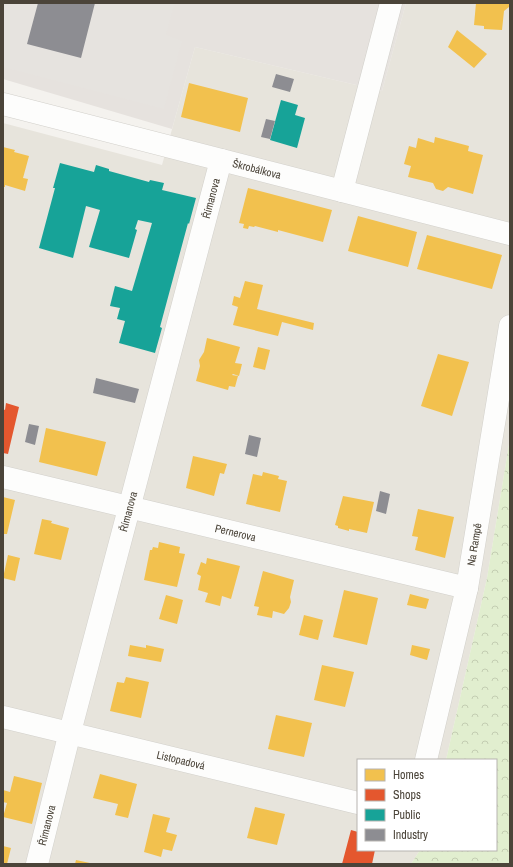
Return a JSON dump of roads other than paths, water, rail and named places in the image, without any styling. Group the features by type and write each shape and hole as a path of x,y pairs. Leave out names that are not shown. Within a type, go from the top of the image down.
{"street":[{"path":"342,191 391,3"},
{"name":"Škrobálkova","path":"3,104 510,234"},
{"name":"Římanova","path":"37,864 70,732 221,160"},
{"name":"Na Rampě","path":"426,759 467,588 510,326"},
{"name":"Pernerova","path":"3,477 467,588"},
{"name":"Listopadová","path":"3,716 357,803"}]}
